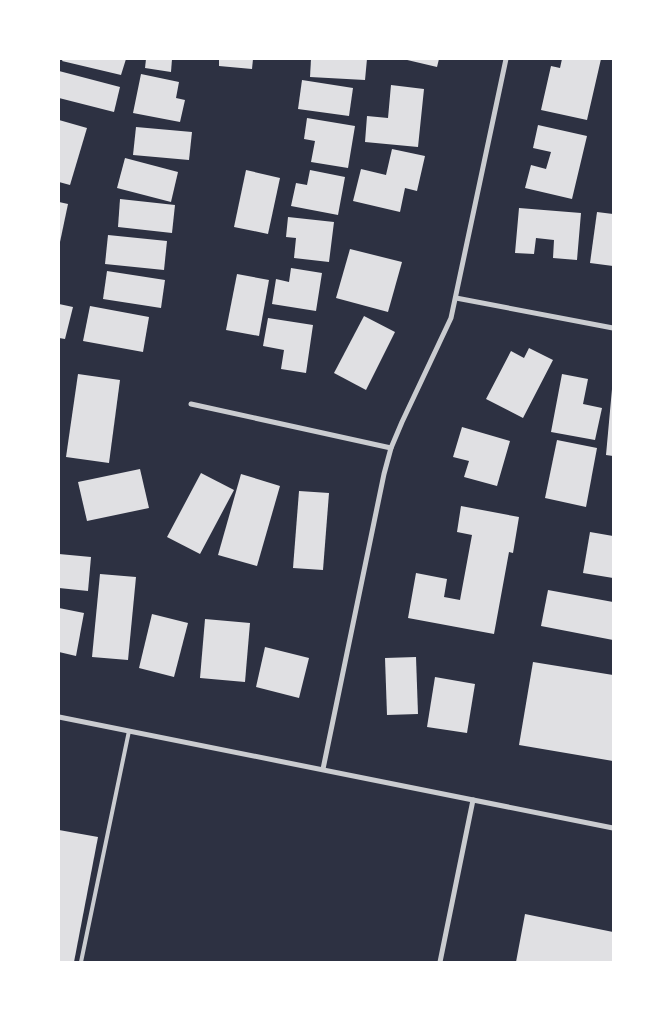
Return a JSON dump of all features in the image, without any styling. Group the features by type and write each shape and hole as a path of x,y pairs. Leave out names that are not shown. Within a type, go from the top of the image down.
{"street":[{"path":"323,770 384,474 391,448 446,331 456,298 506,59"},
{"path":"456,298 613,328"},
{"path":"190,404 391,448"},
{"path":"59,717 613,828"},
{"path":"440,962 473,800"}],"lane":[{"path":"81,962 129,731"}],"building":[{"path":"63,59 126,59 121,75 62,61"},
{"path":"146,59 172,59 171,72 145,68"},
{"path":"219,59 253,59 252,69 219,66"},
{"path":"311,59 367,59 365,80 310,77"},
{"path":"403,59 439,59 437,67"},
{"path":"562,59 601,59 587,120 541,110 551,66 560,68"},
{"path":"59,71 120,87 114,112 59,98"},
{"path":"141,74 179,82 176,98 185,100 180,122 133,113"},
{"path":"302,80 353,88 349,116 298,109"},
{"path":"391,85 424,89 418,147 365,142 367,116 388,118"},
{"path":"307,118 355,126 348,168 311,162 315,141 304,139"},
{"path":"59,120 87,128 70,185 59,182"},
{"path":"538,125 587,136 572,199 525,188 531,165 546,169 551,152 533,148"},
{"path":"136,127 192,132 189,160 133,155"},
{"path":"392,149 425,156 417,191 405,188 400,212 353,201 361,169 386,175"},
{"path":"125,158 178,172 171,202 117,188"},
{"path":"246,170 280,178 268,234 234,227"},
{"path":"310,170 345,177 338,215 291,206 296,183 307,185"},
{"path":"120,199 175,205 172,233 118,227"},
{"path":"59,202 68,204 60,242 59,242"},
{"path":"519,208 581,213 577,260 553,258 554,240 536,238 534,254 515,253"},
{"path":"597,212 613,214 613,266 590,263"},
{"path":"288,217 334,222 329,262 294,258 296,238 286,237"},
{"path":"108,235 167,241 164,270 105,264"},
{"path":"350,249 402,262 388,312 336,298"},
{"path":"291,268 322,273 316,311 272,304 276,279 289,282"},
{"path":"107,271 165,280 161,308 103,299"},
{"path":"237,274 269,280 259,336 226,330"},
{"path":"59,304 73,307 65,339 59,338"},
{"path":"90,306 149,317 143,352 83,341"},
{"path":"364,316 395,332 366,390 334,373"},
{"path":"268,318 313,325 306,373 281,369 284,350 263,346"},
{"path":"529,348 553,360 523,418 486,399 511,351 524,358"},
{"path":"78,374 120,380 109,463 66,457"},
{"path":"562,374 588,379 583,404 602,408 595,440 551,432"},
{"path":"613,389 613,456 606,455"},
{"path":"462,427 510,441 497,486 464,477 469,461 453,457"},
{"path":"557,440 597,448 586,507 545,498"},
{"path":"140,469 149,508 87,521 78,482"},
{"path":"201,473 234,490 200,554 167,537"},
{"path":"241,474 280,486 257,566 218,555"},
{"path":"299,491 329,493 323,570 293,568"},
{"path":"461,506 519,517 513,553 509,552 494,634 408,618 416,573 447,579 444,597 460,600 472,535 457,532"},
{"path":"590,532 613,536 613,578 583,573"},
{"path":"59,554 91,557 88,591 59,588"},
{"path":"100,574 136,577 128,660 92,657"},
{"path":"548,590 613,602 613,640 541,626"},
{"path":"59,608 84,613 76,656 59,652"},
{"path":"152,614 188,623 174,677 139,668"},
{"path":"205,619 250,623 245,682 200,678"},
{"path":"265,647 309,658 299,698 256,687"},
{"path":"416,657 418,714 387,715 385,658"},
{"path":"533,662 613,675 613,761 519,745"},
{"path":"435,677 475,684 467,733 427,727"},
{"path":"59,830 98,837 74,962 59,962"},
{"path":"525,914 613,932 613,962 516,962"}]}
